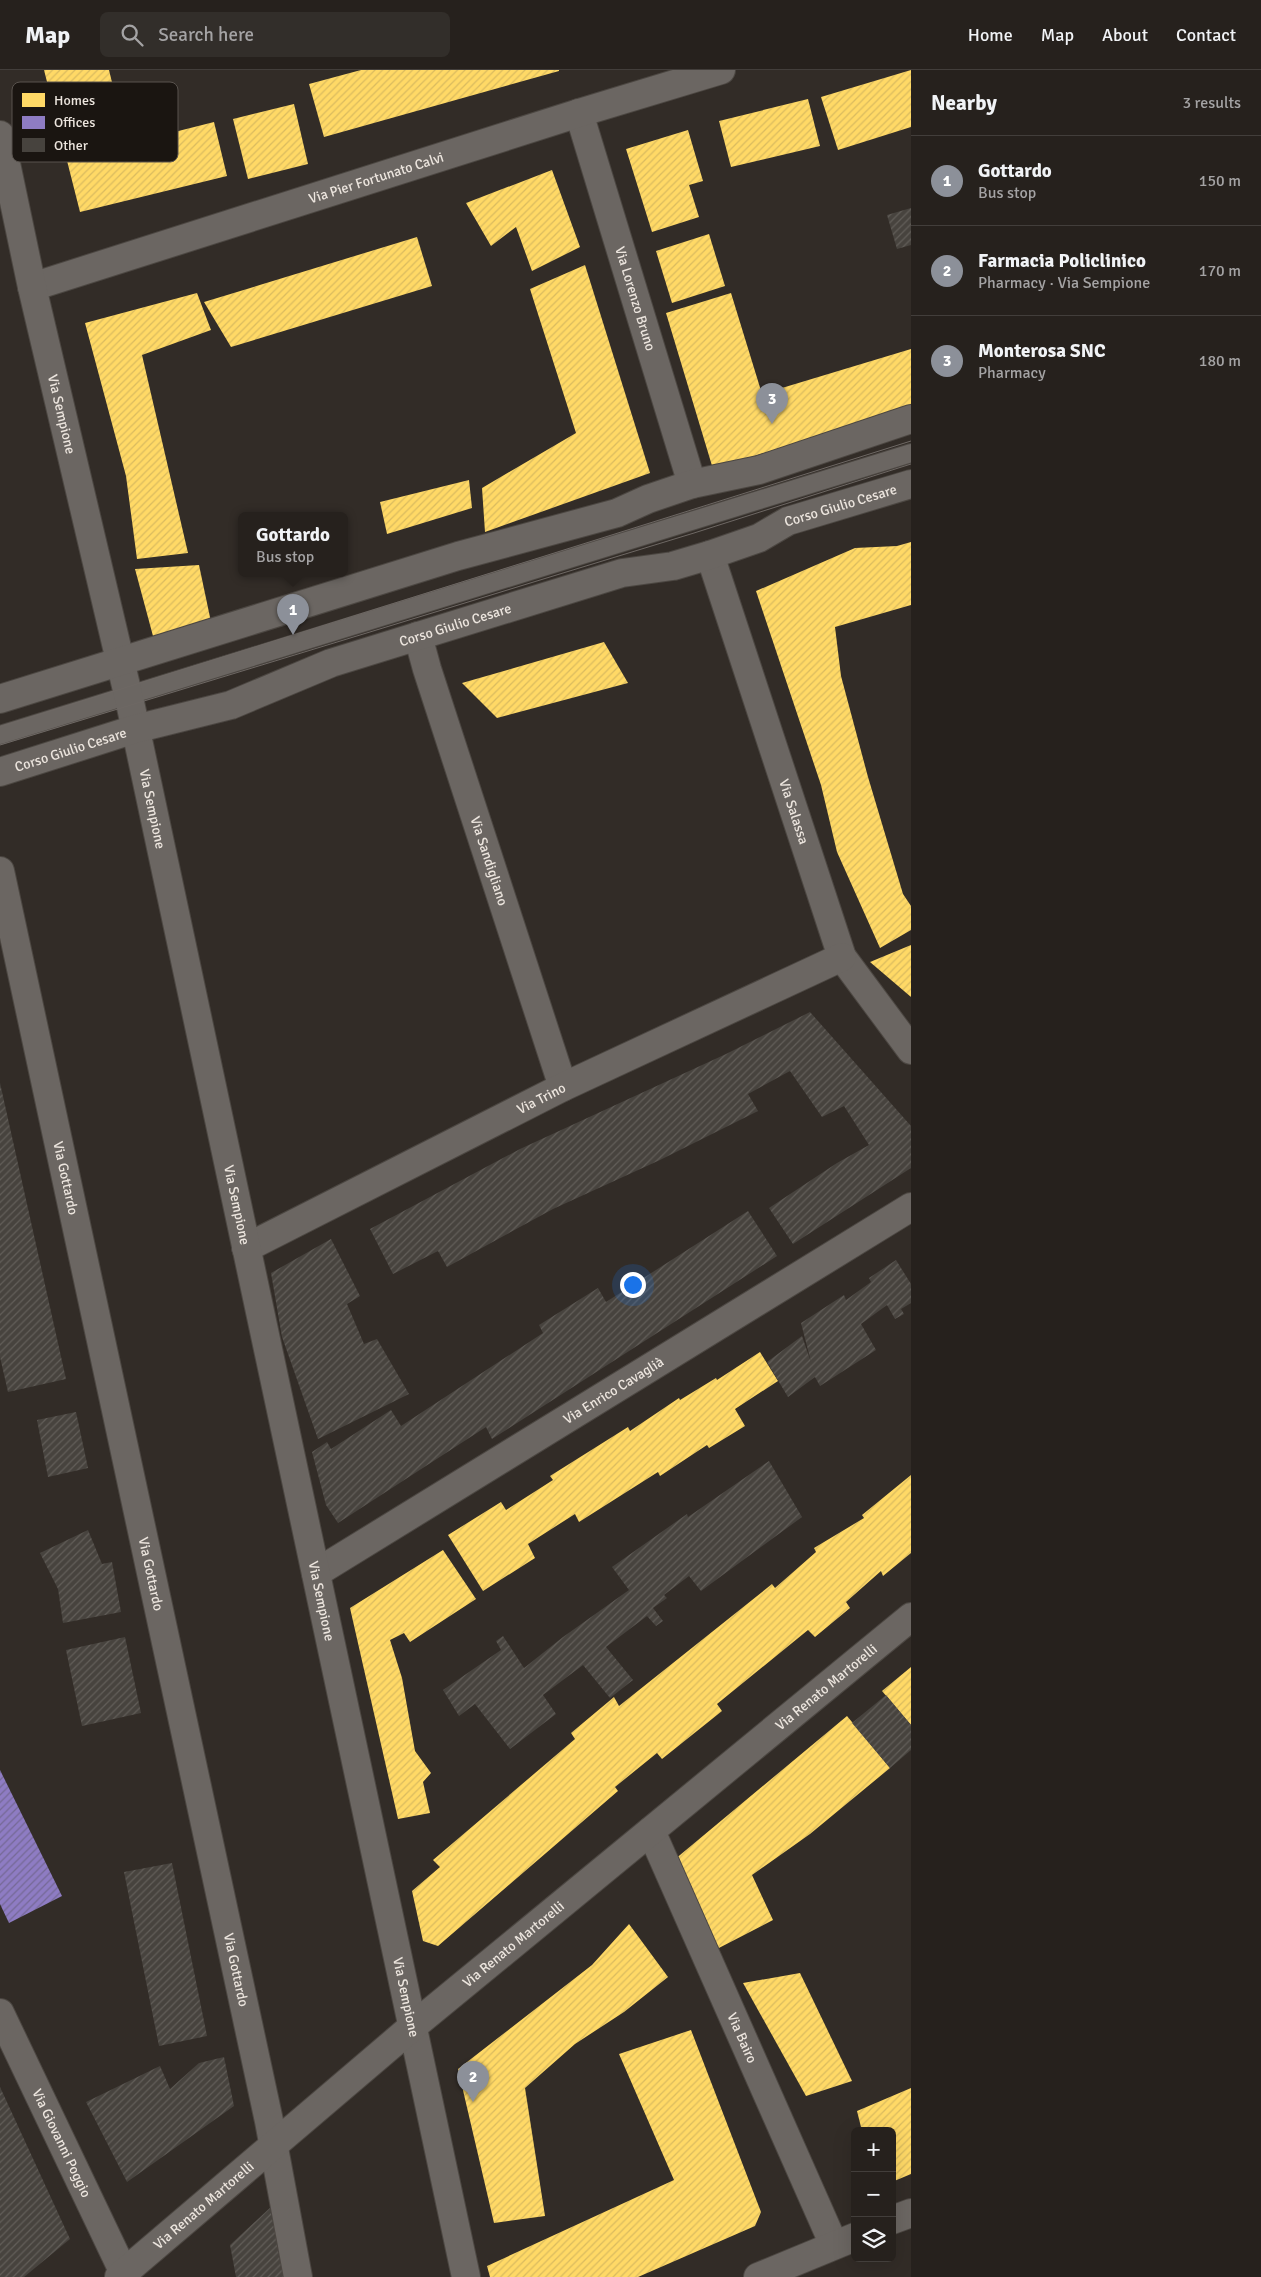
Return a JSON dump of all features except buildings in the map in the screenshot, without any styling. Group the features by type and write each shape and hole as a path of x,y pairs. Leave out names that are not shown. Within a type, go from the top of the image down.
{"street":[{"name":"Via Pier Fortunato Calvi","path":"32,287 579,113 721,70"},
{"name":"Via Lorenzo Bruno","path":"579,113 692,484"},
{"name":"Via Sempione","path":"0,135 32,287 128,695 316,1573 411,2028 466,2277"},
{"path":"0,699 484,548 617,514 648,499 692,484 759,470 911,419"},
{"name":"Corso Giulio Cesare","path":"0,772 135,729 235,704 331,663 622,573 673,566 710,555 759,538 788,521 911,484"},
{"name":"Via Salassa","path":"710,555 842,958 911,1050"},
{"name":"Via Sandigliano","path":"418,636 427,669 563,1087"},
{"name":"Via Gottardo","path":"0,871 274,2145 298,2277"},
{"name":"Via Trino","path":"246,1248 563,1087 842,958"},
{"name":"Via Enrico Cavaglià","path":"316,1573 911,1207"},
{"name":"Via Renato Martorelli","path":"122,2275 411,2028 911,1617"},
{"name":"Via Bairo","path":"651,1831 844,2241"},
{"name":"Via Giovanni Poggio","path":"0,2013 122,2275"},
{"path":"896,2219 911,2213"},
{"path":"758,2277 844,2241"}],"lane":[{"path":"0,735 911,453"}],"tram line":[{"path":"0,727 911,441"},
{"path":"0,745 694,533 911,464"}],"place":[{"name":"Monterosa SNC","path":"772,424"},
{"name":"Gottardo","path":"293,635"},
{"name":"Farmacia Policlinico","path":"473,2102"}]}
